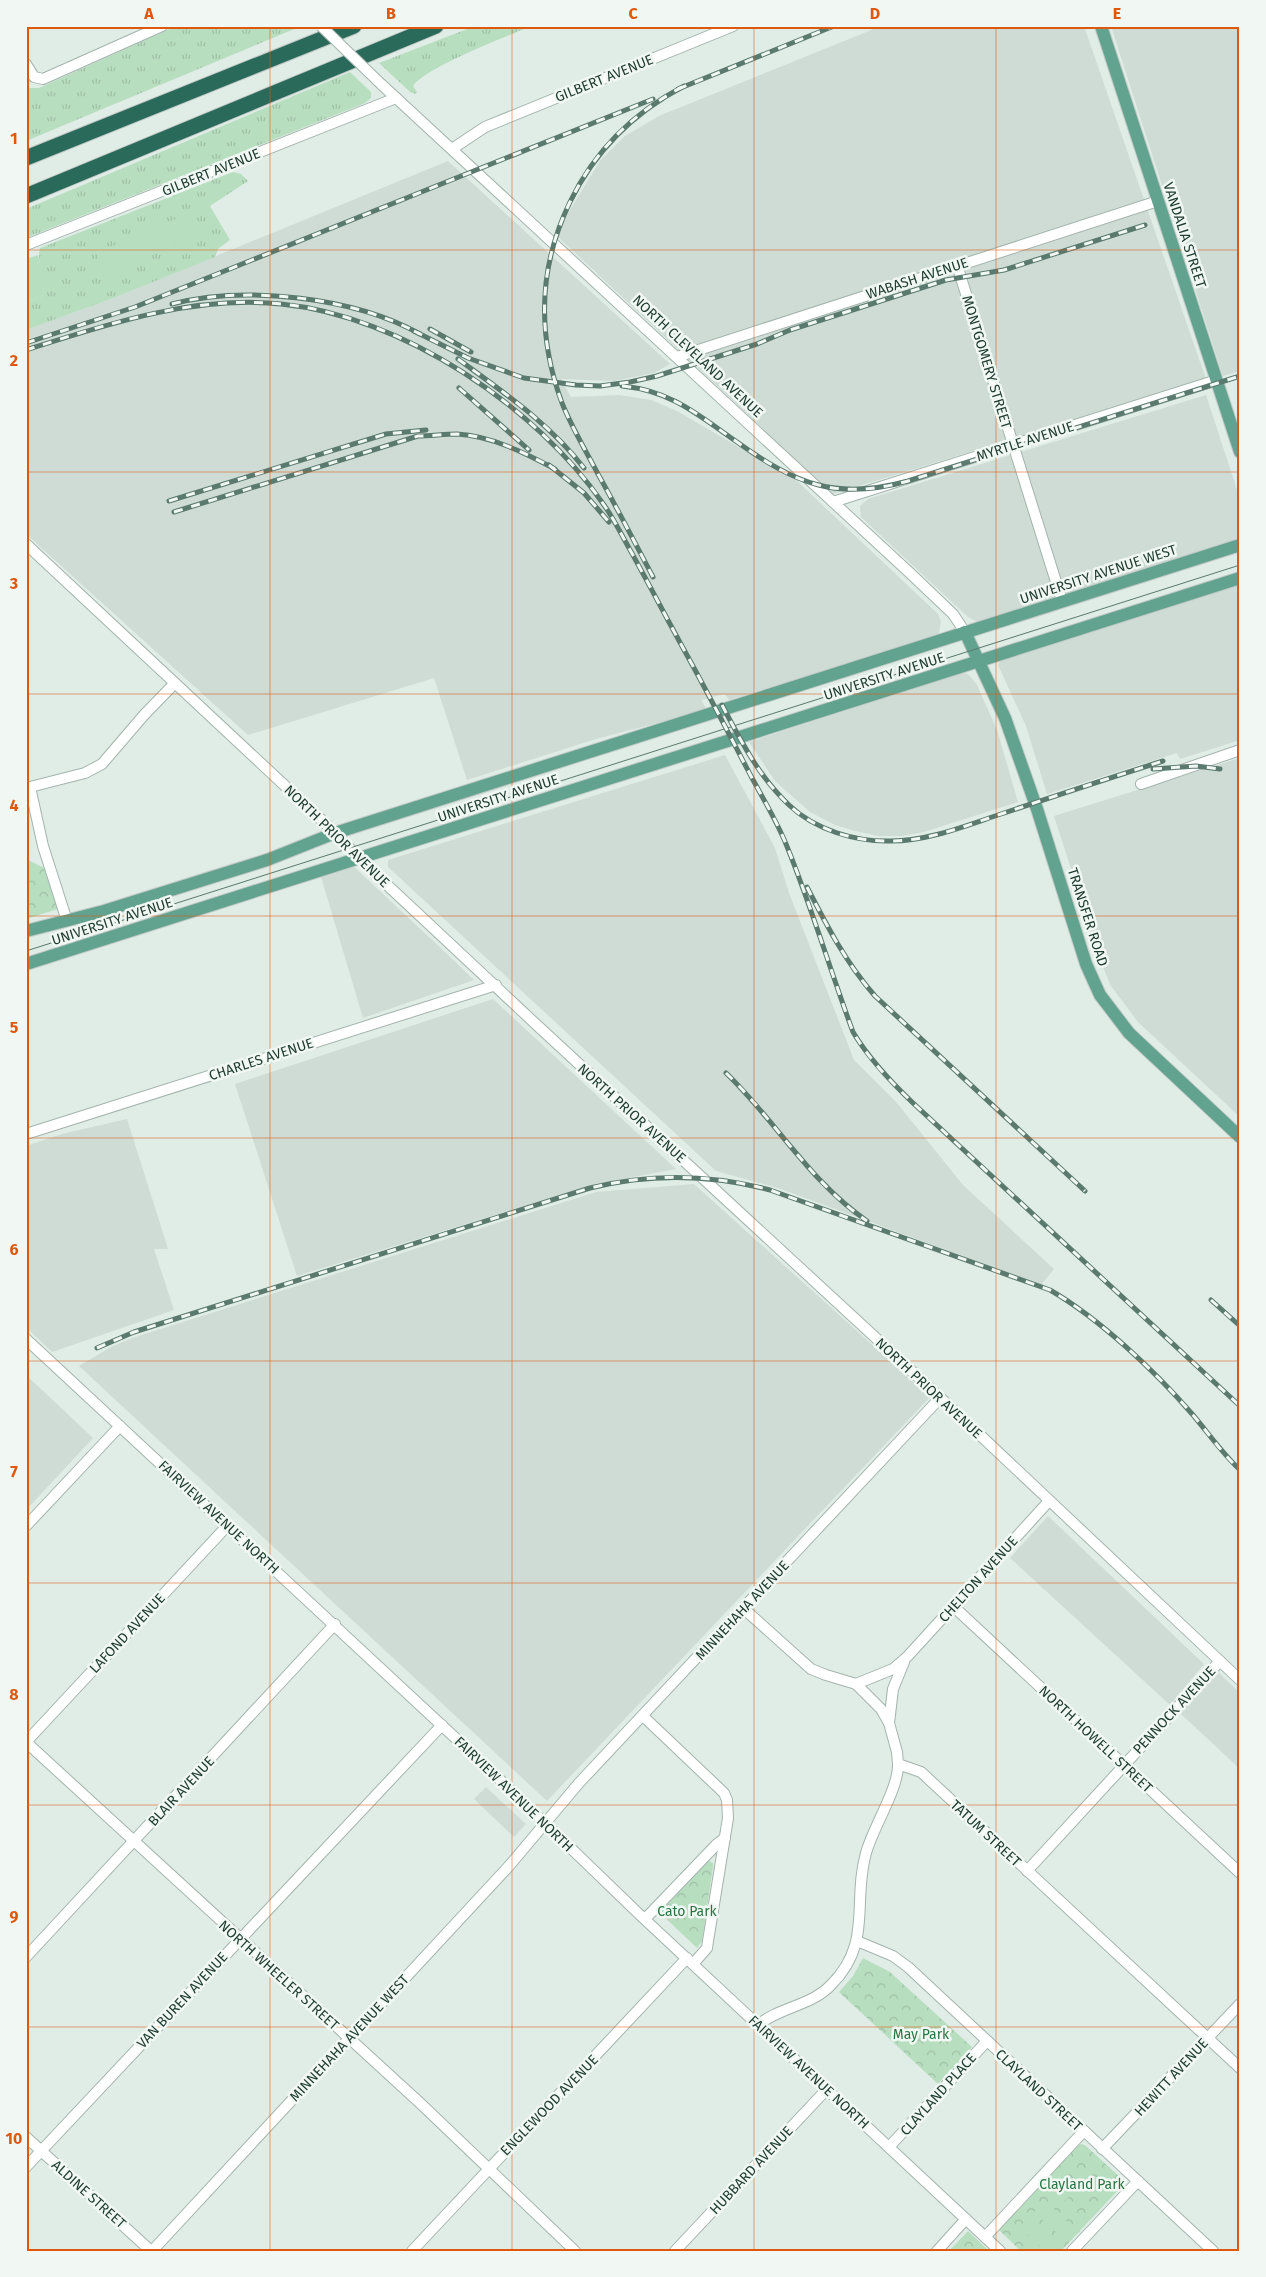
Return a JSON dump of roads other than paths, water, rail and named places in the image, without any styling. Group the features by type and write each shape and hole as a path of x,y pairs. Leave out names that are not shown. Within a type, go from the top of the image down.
{"highway":[{"path":"26,158 354,26"},
{"path":"26,196 436,26"}],"main road":[{"name":"VANDALIA STREET","path":"1101,26 1240,452"},
{"name":"UNIVERSITY AVENUE WEST","path":"965,632 1240,545"},
{"path":"980,661 1240,578"},
{"name":"NORTH CLEVELAND AVENUE","path":"965,632 980,661"},
{"name":"UNIVERSITY AVENUE","path":"26,931 104,911 267,860 335,833 965,632"},
{"name":"UNIVERSITY AVENUE","path":"26,964 980,661"},
{"name":"TRANSFER ROAD","path":"980,661 1020,758 1086,964 1100,994 1129,1033 1240,1137"}],"street":[{"path":"26,64 34,77 43,79 162,26"},
{"name":"NORTH CLEVELAND AVENUE","path":"321,26 396,98 953,614 965,632"},
{"name":"GILBERT AVENUE","path":"452,149 485,127 733,26"},
{"name":"GILBERT AVENUE","path":"26,245 396,98"},
{"name":"WABASH AVENUE","path":"677,357 1158,201"},
{"name":"MONTGOMERY STREET","path":"957,265 1062,601"},
{"name":"MYRTLE AVENUE","path":"833,502 1217,380"},
{"name":"NORTH PRIOR AVENUE","path":"26,544 540,1028 940,1398 1240,1680"},
{"path":"67,921 42,846 28,786 85,773 102,764 144,715 175,683"},
{"path":"1141,784 1240,750"},
{"name":"CHARLES AVENUE","path":"26,1134 496,985"},
{"name":"FAIRVIEW AVENUE NORTH","path":"26,1339 335,1624 645,1920 1000,2251"},
{"name":"MINNEHAHA AVENUE","path":"546,1824 579,1783 940,1398"},
{"path":"26,1526 120,1426"},
{"name":"CHELTON AVENUE","path":"856,1684 893,1669 907,1657 1049,1501"},
{"name":"LAFOND AVENUE","path":"26,1742 228,1525"},
{"name":"NORTH HOWELL STREET","path":"953,1606 1240,1873"},
{"path":"744,1608 807,1666 826,1675 856,1684 881,1709 889,1723 897,1752 898,1764 894,1784 872,1833 866,1854 862,1873 857,1941 848,1962 830,1986 800,2004 768,2016 758,2025"},
{"name":"BLAIR AVENUE","path":"26,1957 335,1624"},
{"name":"CHELTON AVENUE","path":"889,1723 893,1689 907,1657"},
{"name":"PENNOCK AVENUE","path":"1027,1871 1220,1661"},
{"name":"ENGLEWOOD AVENUE","path":"412,2251 488,2169 690,1961 707,1948 729,1809 724,1793 643,1716"},
{"name":"VAN BUREN AVENUE","path":"26,2167 442,1725"},
{"name":"NORTH WHEELER STREET","path":"26,1742 349,2039 575,2251"},
{"name":"TATUM STREET","path":"898,1764 921,1772 1240,2068"},
{"name":"MINNEHAHA AVENUE WEST","path":"151,2251 546,1824"},
{"path":"645,1920 717,1844 725,1838"},
{"name":"CLAYLAND STREET","path":"857,1941 893,1956 908,1968 1213,2251"},
{"name":"HEWITT AVENUE","path":"1102,2150 1240,2004"},
{"name":"CLAYLAND PLACE","path":"889,2147 987,2041"},
{"name":"HUBBARD AVENUE","path":"675,2251 827,2089"},
{"path":"985,2236 1084,2131"},
{"name":"ALDINE STREET","path":"26,2137 151,2251"},
{"path":"1072,2251 1138,2181"},
{"path":"937,2251 966,2219"}],"tram line":[{"path":"26,951 1240,565"}],"railway":[{"path":"678,89 834,26"},
{"path":"653,577 579,439 562,403 548,352 545,302 547,277 559,227 580,183 604,150 632,121 648,108 684,86"},
{"path":"26,343 135,307 653,99"},
{"path":"414,331 468,358 524,378 576,385 600,386 630,382 657,376 757,344 790,330 946,280 1004,270 1145,225"},
{"path":"172,304 201,298 232,295 298,298 332,303 364,311 393,321 420,334"},
{"path":"26,350 120,322 184,308 249,302 281,304 327,312 373,327 418,347 462,372 504,401 542,434 576,468 611,516 770,811 795,867 853,1032 873,1061 913,1103 1240,1406"},
{"path":"430,329 471,352"},
{"path":"458,359 541,422 584,468"},
{"path":"622,386 656,393 684,406 758,457 798,478 838,489 859,489 882,487 908,481 1240,376"},
{"path":"459,388 529,450"},
{"path":"169,501 386,434 426,430"},
{"path":"174,512 418,436 457,434 483,438 520,451 555,469"},
{"path":"549,465 584,493 609,522"},
{"path":"722,705 760,771 778,794 799,814 823,828 837,833 878,841 933,836 1163,761"},
{"path":"1153,769 1196,766 1220,769"},
{"path":"807,887 846,957 875,996 1085,1191"},
{"path":"726,1073 761,1110 828,1188 867,1221"},
{"path":"97,1348 134,1332 590,1188 635,1180 680,1177 703,1178 770,1190 1050,1290 1107,1331 1162,1381 1240,1470"},
{"path":"1211,1300 1240,1326"}],"park label":[{"name":"Cato Park","path":"687,1911"},
{"name":"May Park","path":"921,2034"},
{"name":"Clayland Park","path":"1082,2184"}]}
